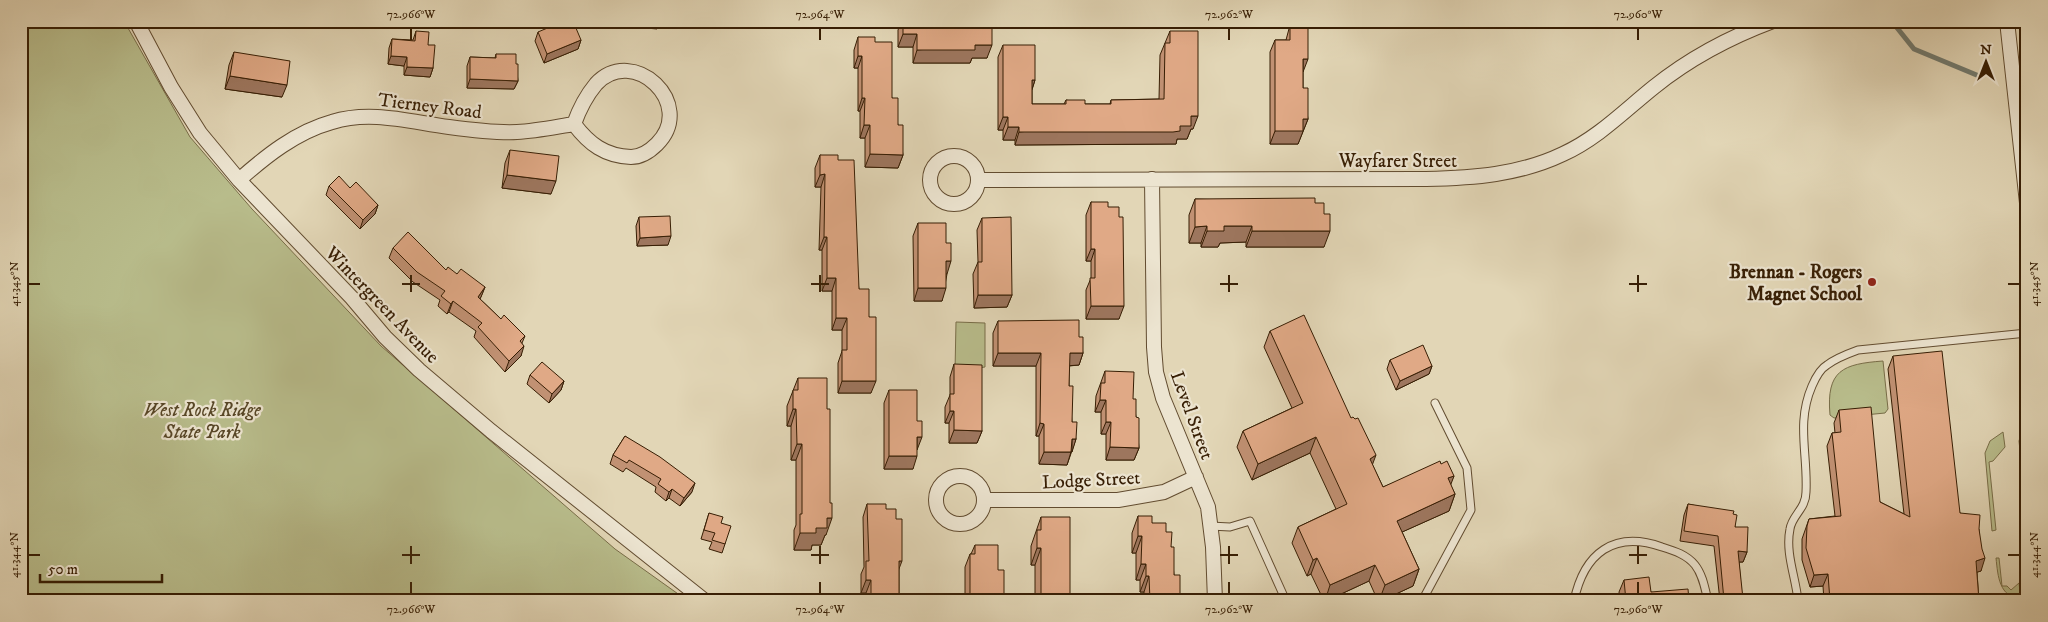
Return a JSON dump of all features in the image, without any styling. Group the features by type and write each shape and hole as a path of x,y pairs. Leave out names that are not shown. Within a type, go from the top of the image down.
{"street":[{"name":"Wintergreen Avenue","path":"136,21 187,114 239,180 352,298 384,337 405,358 491,431 704,601"},
{"name":"Wayfarer Street","path":"979,180 1435,179 1471,178 1503,174 1564,154 1611,124 1654,87 1705,51 1744,32 1773,21"},
{"path":"2007,21 2027,203"},
{"path":"636,72 650,78 664,92 669,107 668,125 660,141 650,151 634,157 616,156 601,150 585,138 574,124 587,96 597,83 612,74 636,72"},
{"name":"Tierney Road","path":"239,180 270,154 299,135 332,122 366,116 383,116 448,127 515,132 574,124"},
{"name":"Level Street","path":"1152,179 1156,372 1163,398 1208,507 1213,547 1215,601"},
{"name":"Lodge Street","path":"984,500 1118,500 1164,492 1196,478"}],"lane":[{"path":"1798,601 1793,581 1790,529 1793,520 1804,506 1806,493 1803,446 1804,409 1814,380 1824,366 1838,357 1858,350 2027,333"},
{"path":"1422,601 1471,510 1467,468 1435,402"},
{"path":"1210,526 1230,527 1250,521 1286,601"},
{"path":"1574,601 1577,585 1591,560 1610,545 1630,541 1660,546 1689,559 1697,566 1703,580 1708,601"}],"green space":[{"name":"West Rock Ridge State Park","path":"21,21 124,21 190,137 252,209 381,346 615,549 688,601 21,601"},
{"path":"956,322 985,323 985,367 955,371"},
{"path":"1883,361 1888,409 1885,413 1834,418 1830,415 1829,400 1831,388 1834,379 1840,372 1857,364"},
{"path":"2027,431 2027,517 2019,441 2021,434"},
{"path":"2003,432 2005,447 1993,461 1989,462 1996,530 1992,531 1985,453 1990,441"},
{"path":"1996,558 1999,558 2002,586 2007,586 2011,590 2019,583 2021,600 2008,594 2001,585"}],"building":[{"path":"564,21 573,21 581,40 547,54 538,32"},
{"path":"903,21 992,21 992,45 975,45 975,50 917,50 917,34 903,34"},
{"path":"1290,25 1308,25 1308,59 1303,59 1303,88 1308,88 1308,119 1303,119 1303,131 1275,131 1275,40 1290,40"},
{"path":"416,31 429,32 428,45 435,45 433,68 407,67 407,57 391,56 392,39 415,41"},
{"path":"1170,31 1198,31 1198,116 1191,116 1191,126 1180,126 1180,131 1173,132 1019,132 1019,127 1008,127 1008,117 1003,117 1003,45 1035,45 1035,80 1032,80 1032,104 1066,104 1066,100 1085,100 1085,104 1111,104 1111,100 1164,99 1165,43 1170,43"},
{"path":"858,37 875,37 875,42 892,42 892,98 898,98 898,125 903,125 903,155 870,154 870,125 864,125 865,98 862,98 862,56 858,56"},
{"path":"234,52 290,61 287,85 230,76"},
{"path":"496,54 516,54 518,81 470,79 470,57 496,58"},
{"path":"510,150 559,156 556,181 507,175"},
{"path":"820,155 838,155 838,160 854,160 859,289 869,289 869,317 876,317 876,381 842,381 842,350 847,350 847,318 836,318 836,278 827,278 827,237 824,237 825,174 820,175"},
{"path":"339,176 350,188 356,182 378,205 363,220 329,186"},
{"path":"1315,198 1315,203 1324,203 1324,214 1330,214 1330,231 1252,231 1252,226 1224,226 1224,231 1207,231 1207,226 1195,227 1195,199"},
{"path":"1091,202 1108,202 1108,207 1119,207 1119,217 1123,217 1124,306 1091,306 1090,278 1095,278 1095,249 1091,249"},
{"path":"670,216 671,236 640,238 639,217"},
{"path":"1011,217 1012,295 978,295 978,262 982,262 982,218"},
{"path":"918,223 946,223 946,243 951,243 951,261 946,261 946,288 918,288"},
{"path":"408,232 446,270 448,267 457,274 461,269 485,287 478,297 501,319 504,315 525,336 520,341 524,346 509,361 478,327 482,323 453,301 451,304 441,296 445,291 417,272 393,248"},
{"path":"1304,315 1351,418 1358,418 1376,455 1370,459 1383,487 1440,461 1441,464 1447,461 1454,476 1448,478 1455,494 1397,521 1419,569 1385,585 1375,565 1330,585 1317,558 1313,560 1298,527 1347,504 1316,437 1258,464 1243,431 1303,403 1270,331"},
{"path":"1079,320 1079,337 1083,337 1083,353 1070,353 1069,386 1073,386 1072,422 1077,422 1076,439 1072,439 1071,452 1044,452 1044,424 1040,423 1041,353 998,353 998,321"},
{"path":"1423,345 1432,366 1400,381 1390,360"},
{"path":"1942,351 1960,513 1980,515 1979,529 1985,558 1976,561 1979,601 1930,601 1930,597 1892,601 1830,601 1828,574 1814,575 1806,548 1807,526 1809,519 1841,516 1832,433 1841,432 1839,410 1871,407 1880,502 1910,517 1893,356"},
{"path":"542,362 564,381 552,394 530,375"},
{"path":"954,364 982,365 982,431 954,430 954,411 950,411 950,394 954,394"},
{"path":"1105,371 1134,372 1133,399 1136,399 1136,417 1139,418 1139,448 1110,447 1111,422 1106,422 1106,400 1100,400 1101,383 1105,383"},
{"path":"798,378 827,378 827,409 830,409 830,503 832,503 832,518 827,518 827,528 816,528 816,533 800,533 800,514 802,514 802,444 797,444 796,409 793,409 793,390 798,390"},
{"path":"889,390 917,390 917,421 922,421 922,437 917,437 917,456 889,456"},
{"path":"625,436 660,457 695,483 684,498 672,489 669,492 658,484 661,479 629,460 627,463 613,455"},
{"path":"867,504 886,504 886,509 896,509 896,519 902,519 902,561 899,561 899,601 871,601 871,580 866,580 866,561 869,561"},
{"path":"1688,504 1734,511 1733,514 1737,515 1735,527 1748,527 1747,552 1738,551 1743,599 1724,600 1718,536 1684,531"},
{"path":"709,513 723,517 721,523 731,526 725,544 712,540 715,533 704,530"},
{"path":"1138,516 1152,516 1152,523 1166,523 1166,532 1172,532 1171,547 1174,547 1174,575 1180,575 1180,594 1183,594 1182,601 1150,601 1149,576 1146,576 1146,564 1141,564 1142,536 1138,536"},
{"path":"1041,517 1070,517 1070,601 1041,601 1041,548 1037,548 1037,530 1041,530"},
{"path":"975,545 998,545 998,570 1004,570 1004,601 970,601 970,554 975,554"},
{"path":"1649,577 1651,592 1688,589 1689,601 1626,601 1624,580"}],"waterway":[{"path":"1894,24 1914,49 1979,76"}],"place":[{"name":"Brennan - Rogers Magnet School","path":"1872,282"}]}
